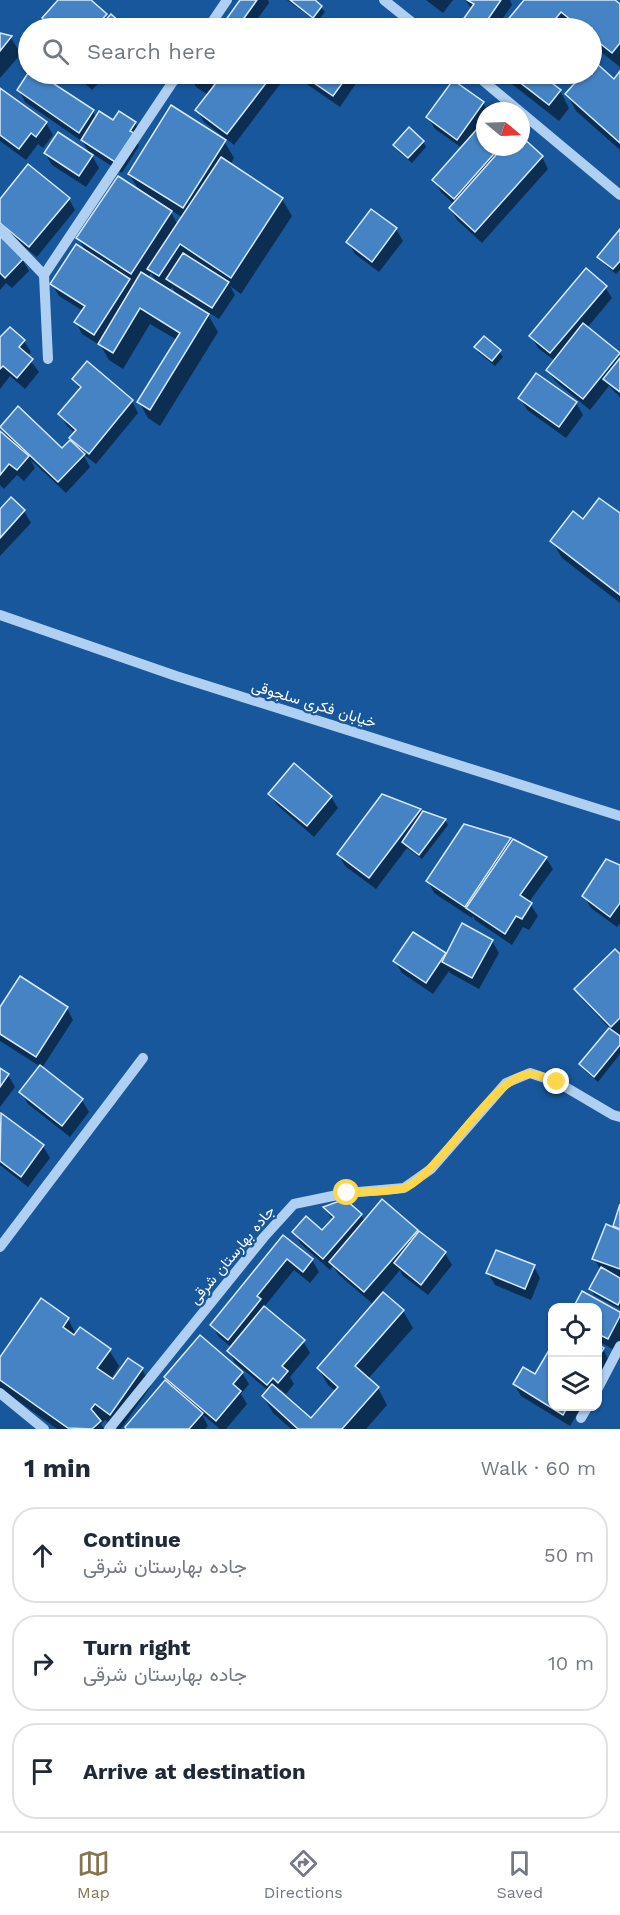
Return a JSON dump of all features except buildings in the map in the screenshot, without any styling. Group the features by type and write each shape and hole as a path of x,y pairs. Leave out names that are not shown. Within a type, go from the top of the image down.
{"street":[{"path":"215,18 227,0"},
{"path":"384,0 406,18"},
{"path":"48,359 44,275 171,84"},
{"path":"487,84 620,195"},
{"path":"0,229 44,275"},
{"name":"خیابان فکری سلجوقی","path":"0,615 176,676 620,816"},
{"path":"0,1247 143,1058"},
{"name":"جاده بهارستان شرقی","path":"109,1429 264,1237 294,1204 347,1193 404,1188 431,1168 506,1083 530,1073 557,1082 620,1117"},
{"path":"602,1379 620,1346"},
{"path":"0,1393 44,1429"},
{"path":"581,1418 585,1411"}],"route":[{"path":"347,1193 404,1188 414,1182 431,1168 506,1083 530,1073 557,1082"}]}
